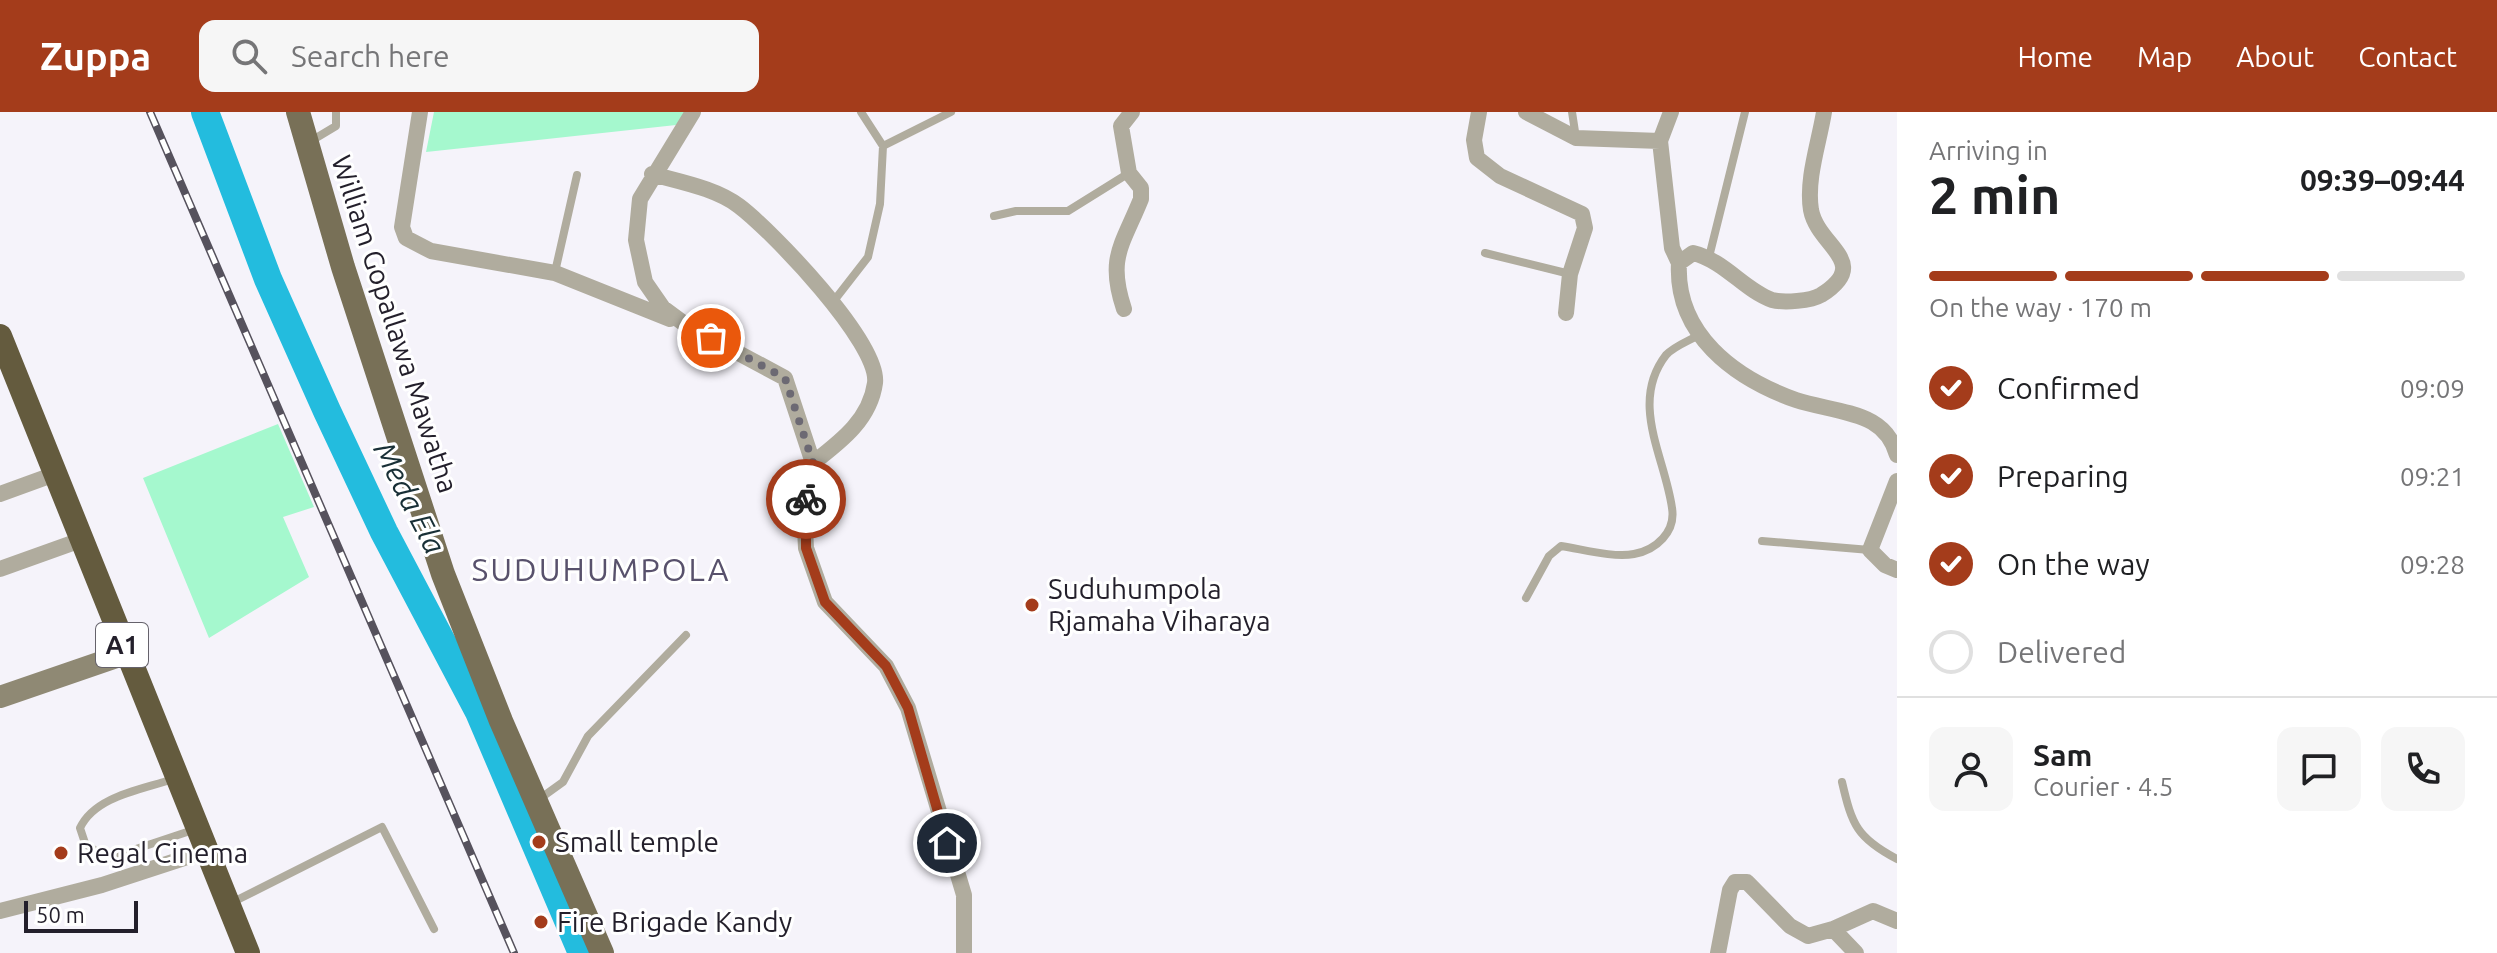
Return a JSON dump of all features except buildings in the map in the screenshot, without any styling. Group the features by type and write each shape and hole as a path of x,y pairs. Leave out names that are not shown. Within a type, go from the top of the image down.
{"highway":[{"name":"A1","path":"0,336 125,654 248,953"}],"main road":[{"name":"William Gopallawa Mawatha","path":"298,112 443,574 602,953"}],"street":[{"path":"420,112 402,227 406,238 431,251 555,273 686,325 785,378 813,463 804,509 806,548 825,602 886,666 908,708 964,895 964,953"},
{"path":"686,325 663,308 645,282 636,240 640,199 652,174 693,112"},
{"path":"1124,309 1114,280 1114,265 1141,199 1141,188 1129,173 1121,126 1132,112"},
{"path":"1479,112 1474,140 1477,158 1500,176 1582,214 1585,228 1570,274 1566,313"},
{"path":"1526,112 1576,138 1660,141"},
{"path":"1671,112 1660,141 1672,248 1679,263 1678,285 1697,336 1736,372 1793,399 1872,422 1892,439 1897,455"},
{"path":"1679,263 1693,253 1709,257 1773,300 1814,299 1840,283 1844,273 1841,260 1812,214 1810,192 1824,112"},
{"path":"652,174 710,191 738,205 832,303 868,352 876,380 868,407 850,434 813,463"},
{"path":"0,494 55,474"},
{"path":"1897,481 1870,550 1885,565 1897,570"},
{"path":"0,569 81,540"},
{"path":"0,697 125,654"},
{"path":"0,911 102,885 202,840"},
{"path":"1718,953 1730,890 1735,882 1747,882 1790,926 1808,936 1833,929 1873,911 1897,921"},
{"path":"1833,929 1856,953"}],"lane":[{"path":"307,144 331,131 338,118 336,112"},
{"path":"832,303 868,257 880,204 883,146 861,112"},
{"path":"883,146 951,112"},
{"path":"1572,112 1576,138"},
{"path":"1709,257 1745,112"},
{"path":"994,216 1016,211 1068,211 1129,173"},
{"path":"555,273 577,175"},
{"path":"1485,253 1570,274"},
{"path":"1526,598 1549,556 1561,546 1631,555 1651,549 1666,537 1673,510 1653,444 1650,386 1667,353 1697,336"},
{"path":"1762,541 1870,550"},
{"path":"537,801 563,782 588,736 686,635"},
{"path":"176,778 103,803 87,813 80,828 85,843 106,859 202,840"},
{"path":"1842,782 1851,821 1860,835 1897,859"},
{"path":"229,904 382,827 434,929"}],"green space":[{"path":"434,112 688,112 676,125 426,152"},
{"path":"278,424 314,507 283,517 309,577 209,638 143,478"}],"waterway":[{"name":"Meda Ela","path":"205,112 268,279 327,411 384,532 479,712 582,953"}],"railway":[{"path":"150,112 514,953"}],"way so far":[{"path":"711,338 785,378 813,463 806,499"}],"place":[{"name":"Suduhumpola Rjamaha Viharaya","path":"1032,605"},
{"name":"Small temple","path":"539,842"},
{"name":"Regal Cinema","path":"61,853"},
{"name":"Fire Brigade Kandy","path":"541,922"}],"district":[{"name":"SUDUHUMPOLA","path":"601,570"}],"route":[{"path":"806,499 806,548 825,602 852,634 886,666 908,708 947,843"}]}
